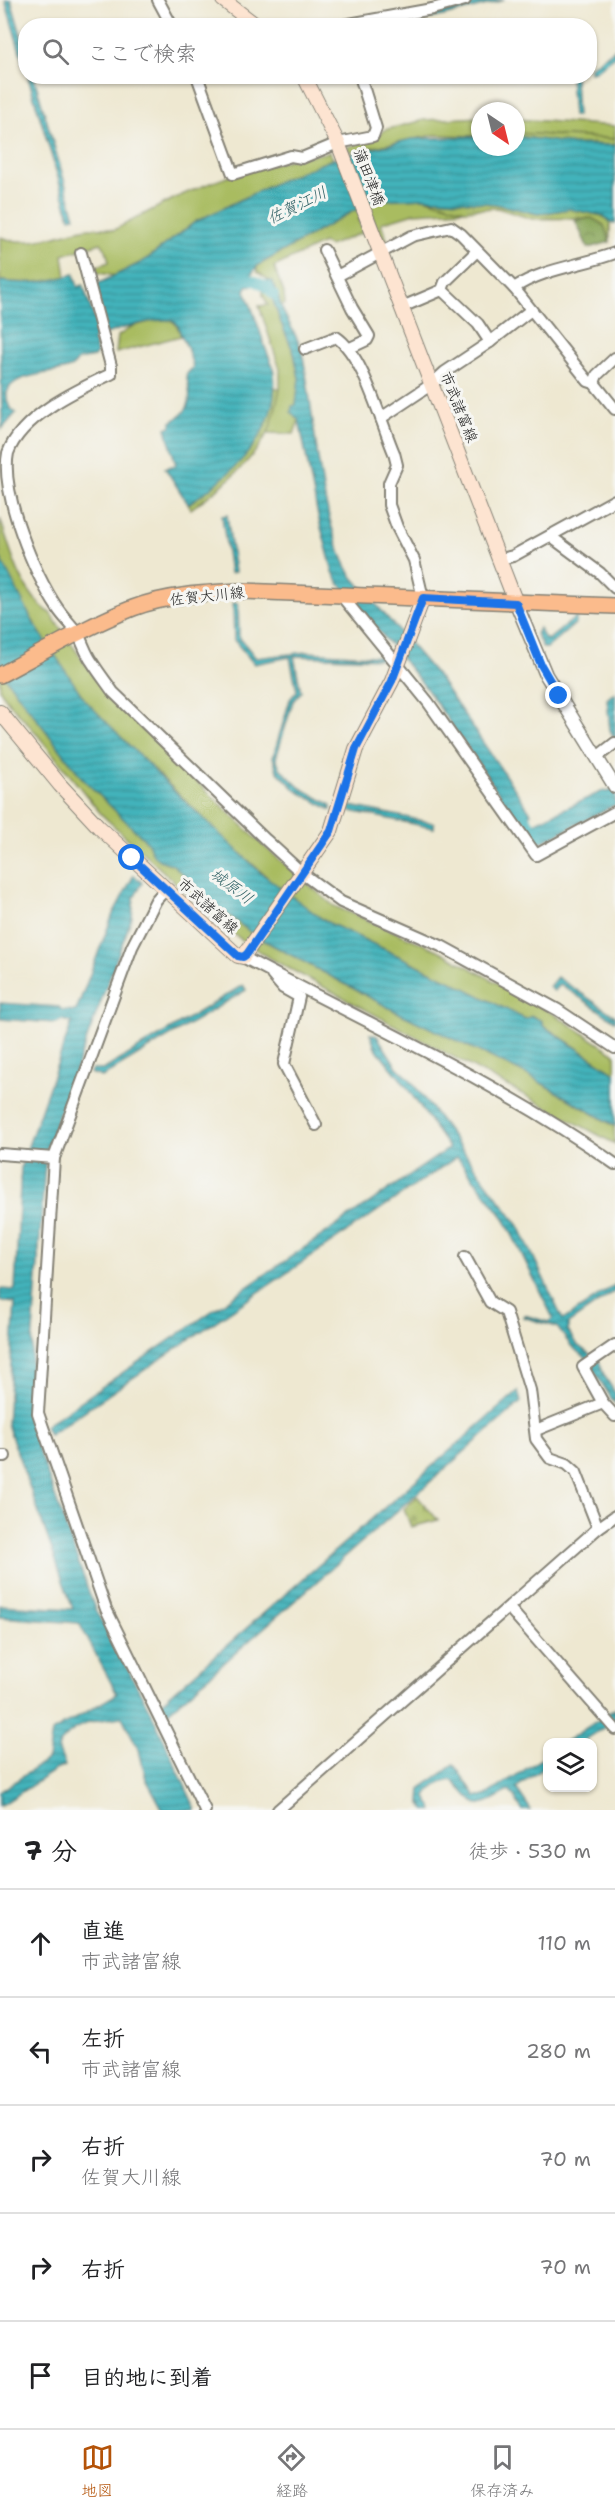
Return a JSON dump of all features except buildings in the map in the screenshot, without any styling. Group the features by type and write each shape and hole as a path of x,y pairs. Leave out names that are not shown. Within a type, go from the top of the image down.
{"main road":[{"path":"223,0 247,18"},
{"path":"308,84 338,142"},
{"name":"蒲田津橋","path":"338,142 369,224"},
{"name":"市武諸富線","path":"369,224 501,559 516,603"},
{"name":"佐賀大川線","path":"0,675 77,633 134,608 186,595 242,591 423,598"},
{"path":"423,598 615,606"},
{"name":"市武諸富線","path":"0,712 60,785 99,827 238,956 245,955 331,831 356,749 392,681 423,598"}],"street":[{"path":"158,0 168,18"},
{"path":"375,18 432,4 465,0"},
{"path":"200,84 234,174 291,156 302,158 338,142 370,137 376,132 363,84"},
{"path":"337,276 412,236 451,227 461,234 514,288 588,381 594,383 615,409"},
{"path":"324,250 369,336 367,340 350,348"},
{"path":"402,307 442,290 445,282 477,251"},
{"path":"81,253 111,366 111,374 68,395 32,421 8,452 4,468 9,508 15,524 57,608 77,633 91,661 113,692 303,874 341,902 441,946 558,1010 615,1048"},
{"path":"514,288 531,277 595,261 615,253"},
{"path":"442,290 478,324 490,342"},
{"path":"381,418 432,384 445,372 490,342 531,310"},
{"path":"305,349 336,337 350,348 381,418 397,465 389,483 389,506 416,566 423,598"},
{"path":"594,383 597,375 615,358"},
{"path":"501,559 513,556 615,500"},
{"path":"550,536 600,573 615,588"},
{"path":"342,594 428,702 536,855 615,812"},
{"path":"516,603 546,675 614,785"},
{"path":"597,757 614,743"},
{"path":"165,890 156,900 132,947 52,1158 38,1397 40,1423 106,1609 205,1810"},
{"path":"245,955 268,970 476,1078 571,1133 615,1164"},
{"path":"268,970 283,988 298,997 284,1064 316,1125"},
{"path":"0,1154 52,1158"},
{"path":"465,1257 490,1302 507,1312 531,1390 536,1439 550,1458 567,1464 576,1472 598,1528"},
{"path":"615,1345 591,1359 583,1367 603,1403 615,1416"},
{"path":"536,1430 603,1403"},
{"path":"278,1810 598,1528 615,1516"},
{"path":"509,1608 614,1727"}],"green space":[{"path":"471,117 471,136 434,135 349,152 347,147 374,139 384,130 424,120"},
{"path":"525,120 615,126 615,139 525,134"},
{"path":"525,134 615,139 615,145 573,144 525,137"},
{"path":"330,152 333,159 279,181 195,222 144,261 115,276 94,272 92,268 109,262 106,250 101,243 63,255 66,277 33,282 0,281 0,237 16,241 31,241 87,228 114,230 201,186 274,163"},
{"path":"424,198 465,210 414,213 381,223 388,242 384,242 371,215 358,220 364,232 329,246 323,243 274,267 284,293 285,304 281,306 274,286 257,272 257,266 353,211 377,200"},
{"path":"424,198 496,204 538,214 569,209 604,216 610,223 610,242 604,225 592,218 532,219 497,208 465,210"},
{"path":"592,218 604,225 610,242 588,248 575,220"},
{"path":"263,289 271,295 294,353 299,378 296,406 299,420 294,434 268,433 280,389 280,369 259,306 268,305"},
{"path":"161,319 175,323 181,336 116,353 118,336 133,326"},
{"path":"274,388 280,389 275,412 260,445 233,476 191,509 188,504 218,482 244,455 255,439 271,406"},
{"path":"0,518 18,570 31,594 50,613 107,695 267,849 334,906 440,951 557,1016 615,1054 615,1073 543,1025 542,1021 532,1016 525,1019 325,921 284,892 231,845 107,724 85,700 53,655 17,594 0,557"},
{"path":"0,671 83,779 148,843 157,857 163,862 172,864 221,909 254,935 397,1012 526,1074 614,1126 615,1144 266,956 223,927 101,814 0,690"},
{"path":"417,1496 438,1520 411,1527 404,1509"}],"water":[{"path":"5,0 11,0 18,24 18,45"},
{"path":"489,0 505,0 430,18 411,18"},
{"path":"615,49 615,56 597,70 597,62"},
{"path":"30,84 36,84 75,217 70,218"},
{"path":"571,84 575,84 577,116 573,116"},
{"name":"佐賀江川","path":"471,136 471,156 525,156 525,137 573,144 615,145 615,224 610,223 604,216 569,209 538,214 496,204 424,198 377,200 353,211 257,266 251,275 255,278 252,285 247,286 245,291 272,363 274,394 270,414 262,433 237,465 188,504 165,468 176,465 166,428 171,426 171,422 187,408 190,397 186,375 193,367 178,326 172,321 154,321 105,334 93,286 144,261 195,222 279,181 333,159 411,139"},
{"path":"74,274 78,287 83,285 100,335 93,339 97,353 94,357 78,360 75,365 65,370 33,376 14,383 9,389 7,400 16,413 2,429 0,281 38,282"},
{"path":"266,281 272,281 274,284 283,312 302,352 319,467 331,525 340,552 351,575 439,678 531,813 518,821 426,688 339,583 333,572 318,516 299,420 291,412 292,406 296,405 299,378 294,353 271,295 263,289"},
{"path":"227,515 235,572 230,573 222,516"},
{"name":"城原川","path":"0,557 33,622 85,700 168,785 261,873 325,921 525,1019 532,1016 542,1021 543,1026 615,1073 615,1126 526,1074 397,1012 254,935 221,909 172,864 159,860 153,855 148,843 83,779 0,671"},
{"path":"233,603 238,603 239,637 256,658 307,652 385,657 384,659 294,656 301,692 293,701 276,758 280,768 299,787 331,805 331,810 297,791 277,771 273,757 290,699 297,691 290,657 254,664 234,640"},
{"path":"576,617 576,623 547,648 543,648 536,634 539,628 545,639 549,639"},
{"path":"615,692 615,740 610,730 607,699"},
{"path":"615,788 615,805 540,843 531,842 524,831 538,821 603,791 608,792"},
{"path":"346,805 434,823 434,828 345,810"},
{"path":"134,875 142,883 134,898 132,917 46,1150 27,1417 95,1609 152,1714 196,1810 163,1810 146,1779 139,1750 122,1717 85,1724 70,1733 58,1748 65,1766 55,1770 0,1806 0,1792 48,1759 52,1732 117,1694 79,1623 0,1617 0,1605 73,1609 7,1424 15,1303 0,1301 0,1289 15,1290 21,1166 72,1022 0,1019 0,1003 59,1007 62,1010 76,1011 113,914"},
{"path":"557,977 615,1016 615,1021 560,984 554,991 549,987"},
{"path":"243,985 246,990 102,1077 90,1073 92,1069 103,1070"},
{"path":"370,1034 377,1036 397,1067 409,1078 519,1226 563,1320 615,1285 615,1291 568,1324 568,1331 576,1344 599,1361 615,1393 615,1404 585,1357 572,1347 557,1327 523,1317 524,1315 548,1322 553,1318 504,1218 457,1157 49,1435 45,1426 449,1148 403,1082 375,1047"},
{"path":"518,1391 521,1402 167,1713 161,1703"},
{"path":"615,1709 615,1720 588,1738 571,1738"},
{"path":"543,1758 543,1768 516,1788 531,1810 522,1810 509,1791 488,1802 477,1804 451,1780 436,1786 426,1797 433,1810 425,1810 420,1802 421,1788 454,1765 476,1796 485,1796"}],"waterway":[{"path":"242,276 264,285 274,295"},
{"path":"517,806 537,834 540,833"}],"route":[{"path":"132,858 238,956 243,957 247,954 331,831 356,749 392,681 423,598 516,603 541,665 559,696"}]}
